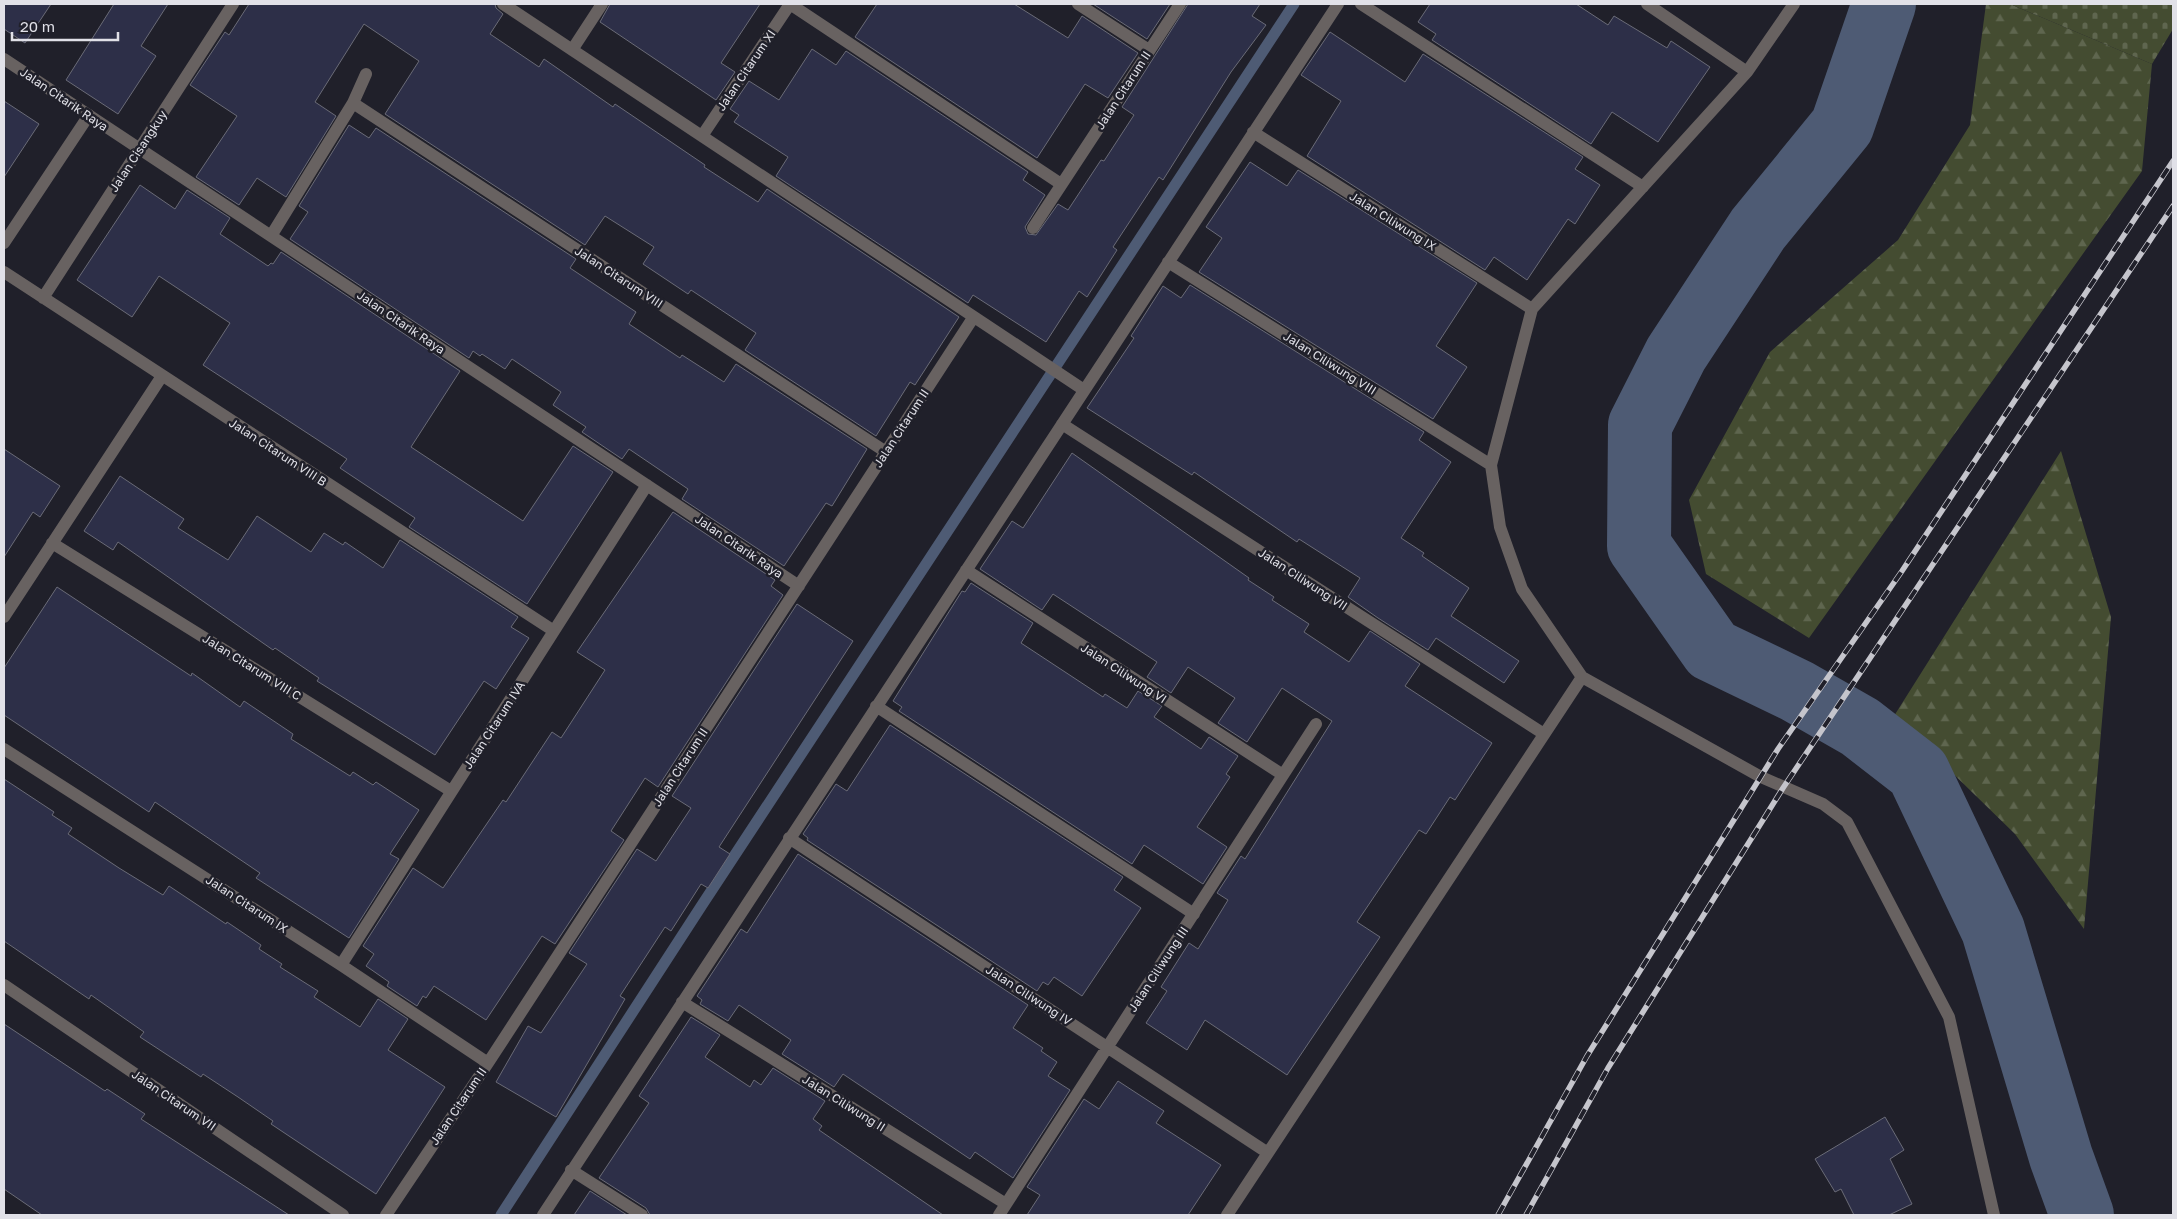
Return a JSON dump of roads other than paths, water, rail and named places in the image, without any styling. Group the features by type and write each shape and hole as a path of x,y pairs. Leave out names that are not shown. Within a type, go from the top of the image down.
{"street":[{"name":"Jalan Cisangkuy","path":"43,298 233,4"},
{"path":"503,4 1084,390"},
{"path":"572,50 602,4"},
{"path":"790,4 1061,184"},
{"name":"Jalan Citarum XI","path":"702,136 790,4"},
{"path":"1078,4 1149,50"},
{"name":"Jalan Citarum II","path":"1033,228 1180,4"},
{"path":"542,1215 1338,4"},
{"path":"1361,4 1643,187"},
{"path":"1647,4 1747,72"},
{"path":"1794,4 1747,72 1532,309 1492,465 1500,527 1522,589 1582,676 1761,778 1823,804 1847,822 1949,1017 1994,1215"},
{"name":"Jalan Citarik Raya","path":"4,59 799,586"},
{"path":"272,236 353,103 366,74"},
{"name":"Jalan Citarum VIII","path":"353,103 886,452"},
{"path":"4,243 89,115"},
{"name":"Jalan Ciliwung IX","path":"1253,132 1532,309"},
{"name":"Jalan Ciliwung VIII","path":"1168,262 1492,465"},
{"name":"Jalan Citarum VIII B","path":"4,272 554,630"},
{"name":"Jalan Citarum II","path":"386,1215 488,1063 973,318"},
{"path":"4,617 162,376"},
{"name":"Jalan Ciliwung VII","path":"1062,424 1544,734"},
{"name":"Jalan Citarum IVA","path":"340,965 647,485"},
{"name":"Jalan Citarum VIII C","path":"52,543 451,791"},
{"name":"Jalan Ciliwung VI","path":"966,570 1283,775"},
{"path":"1227,1215 1582,676"},
{"path":"876,706 1194,914"},
{"name":"Jalan Ciliwung III","path":"1003,1210 1316,724"},
{"name":"Jalan Citarum IX","path":"4,749 340,965 488,1063"},
{"name":"Jalan Ciliwung IV","path":"789,838 1268,1152"},
{"name":"Jalan Citarum VII","path":"4,985 343,1215"},
{"name":"Jalan Ciliwung II","path":"682,1002 1003,1210"},
{"path":"572,1170 642,1215"}],"waterway":[{"path":"501,1215 702,905 1294,4"},
{"path":"1884,4 1842,126 1758,229 1676,354 1640,425 1639,546 1712,650 1797,691 1860,727 1918,772 1993,930 2061,1157 2082,1215"}],"railway":[{"path":"1498,1215 1587,1056 1778,749 1902,571 2173,161"},
{"path":"1526,1215 1608,1068 1783,788 2173,206"}]}
